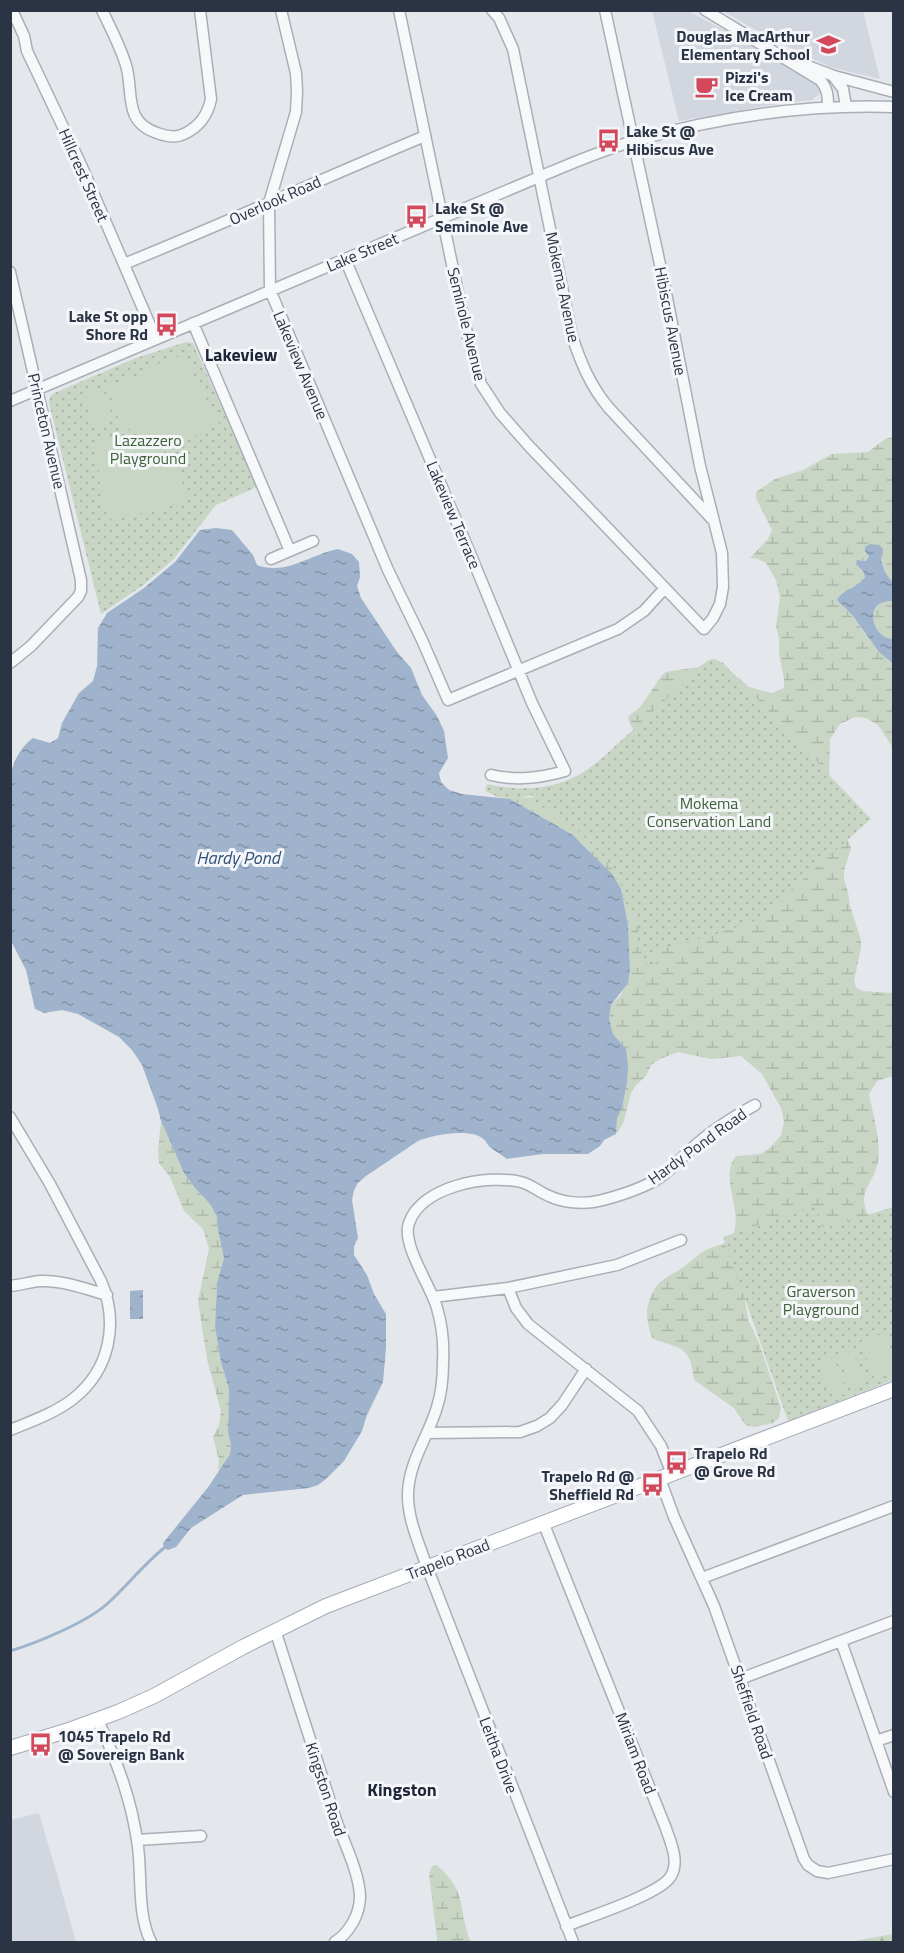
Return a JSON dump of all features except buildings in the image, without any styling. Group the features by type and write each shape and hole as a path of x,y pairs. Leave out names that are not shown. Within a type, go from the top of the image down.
{"main road":[{"name":"Trapelo Road","path":"10,1748 98,1720 154,1696 326,1605 894,1389"}],"street":[{"name":"Hillcrest Street","path":"12,10 22,29 27,51 82,167 156,339"},
{"path":"102,10 126,63 130,104 134,114 149,130 180,136 195,127 208,111 212,99 200,10"},
{"name":"Lakeview Avenue","path":"281,10 296,73 296,112 269,203 270,290 274,302 388,570 448,700 519,670"},
{"name":"Seminole Avenue","path":"399,10 469,342 481,384 488,396 529,446 704,629"},
{"name":"Mokema Avenue","path":"492,10 499,18 513,49 572,336 582,367 608,407 715,521"},
{"name":"Hibiscus Avenue","path":"605,10 700,466 722,553 723,586 720,604 704,629"},
{"path":"705,10 820,80 826,87 828,107"},
{"path":"787,59 834,76 894,92"},
{"path":"834,76 843,89 846,106"},
{"name":"Lake Street","path":"10,402 539,177 633,141 731,119 828,107 894,107"},
{"name":"Overlook Road","path":"124,264 425,136"},
{"name":"Lakeview Terrace","path":"345,259 519,670 565,771 524,779 491,775"},
{"name":"Princeton Avenue","path":"10,272 81,580 81,591 71,605 31,646 10,663"},
{"path":"193,323 290,551"},
{"path":"271,559 313,542"},
{"path":"519,670 618,629 644,611 665,588"},
{"name":"Hardy Pond Road","path":"427,1567 417,1541 408,1499 409,1483 438,1406 443,1363 442,1327 434,1297 412,1252 407,1234 408,1224 414,1213 434,1194 454,1186 474,1182 519,1182 563,1201 593,1202 654,1181 670,1170 704,1138 755,1105"},
{"path":"10,1117 45,1175 107,1295 111,1313 109,1340 103,1360 92,1380 73,1399 10,1430"},
{"path":"434,1297 508,1288 617,1265 681,1240"},
{"path":"10,1286 40,1281 51,1282 107,1295"},
{"name":"Sheffield Road","path":"508,1288 516,1308 528,1324 638,1411 660,1446 674,1516 714,1606 798,1843 808,1865 817,1871 828,1873 894,1859"},
{"path":"427,1433 520,1432 537,1426 550,1418 562,1405 586,1369"},
{"path":"702,1578 894,1506"},
{"name":"Miriam Road","path":"543,1522 674,1853 670,1878 660,1886 639,1897 566,1926"},
{"name":"Leitha Drive","path":"427,1567 573,1942"},
{"path":"740,1679 894,1621"},
{"name":"Kingston Road","path":"275,1630 357,1880 360,1896 358,1911 346,1934 335,1942"},
{"path":"841,1641 894,1792"},
{"path":"98,1720 128,1792 137,1840 144,1913 151,1942"},
{"path":"876,1742 894,1735"},
{"path":"137,1840 201,1836"}],"shaded area":[{"path":"652,11 689,11 818,83 820,93 812,100 679,121"},
{"name":"Douglas MacArthur Elementary School","path":"723,11 863,11 880,79 830,67 768,37"},
{"path":"39,1813 76,1942 11,1942 11,1820"}],"green space":[{"name":"Lazazzero Playground","path":"186,342 193,343 257,487 216,505 173,560 142,586 101,614 49,403 50,397 54,393 136,358"},
{"path":"172,356 184,358 220,425 184,439 155,441 120,424 107,385 133,378"},
{"path":"102,388 114,420 94,427 83,394"},
{"path":"122,436 147,443 165,456 184,486 188,499 184,503 113,520 108,517 100,485 96,440"},
{"path":"893,437 893,583 885,572 881,560 869,556 866,561 857,560 865,577 861,584 851,587 841,604 878,651 893,664 893,748 878,725 866,718 855,717 840,724 830,739 829,782 851,848 844,879 861,940 854,981 856,987 862,991 893,993 893,1076 877,1081 869,1094 879,1153 876,1169 865,1193 864,1200 868,1215 750,1286 745,1302 749,1322 759,1343 781,1408 779,1418 773,1423 756,1427 748,1426 734,1408 694,1380 690,1360 683,1351 652,1338 647,1311 649,1300 659,1283 705,1251 732,1237 736,1217 730,1185 731,1165 736,1156 761,1154 771,1147 781,1135 784,1122 781,1108 762,1074 741,1056 711,1059 678,1052 651,1065 646,1076 631,1093 623,1124 616,1134 617,1119 622,1108 627,1083 626,1049 613,1034 609,1018 611,1005 621,995 630,969 628,924 621,889 573,835 510,799 548,796 646,749 628,717 641,706 666,672 698,667 706,663 739,678 749,687 772,693 784,688 776,626 780,597 776,580 766,563 750,558 768,539 772,530 756,498 756,492 775,479 803,470 832,454 868,452 885,439"},
{"path":"884,601 893,601 893,639 881,634 874,623 874,611"},
{"name":"Mokema Conservation Land","path":"711,659 723,663 871,819 757,920 655,951 656,978 635,942 638,922 635,917 626,912 625,889 619,883 611,865 579,831 561,822 547,809 524,803 533,797 532,795 515,800 498,797 485,791 487,784 513,788 539,787 577,776 602,758"},
{"path":"161,1121 184,1173 210,1204 217,1217 222,1243 224,1258 217,1283 215,1327 221,1362 229,1389 228,1433 231,1445 230,1454 218,1472 219,1460 213,1437 219,1425 221,1412 207,1359 198,1301 209,1249 203,1229 184,1211 170,1177 159,1163"},
{"name":"Graverson Playground","path":"817,1205 822,1229 893,1207 893,1380 788,1421 723,1237"},
{"path":"885,1333 893,1354 893,1371 874,1378 860,1342"},
{"path":"853,1351 864,1381 850,1386 838,1356"},
{"path":"829,1354 831,1359 834,1358 845,1388 843,1389 844,1394 837,1397 835,1392 831,1394 819,1364 823,1362 821,1357"},
{"path":"436,1865 446,1874 458,1892 471,1942 436,1942 429,1874 432,1866"},
{"path":"893,1934 893,1942 849,1942"}],"water":[{"name":"Hardy Pond","path":"216,528 232,530 253,555 257,565 268,568 288,566 338,549 352,554 359,562 360,577 357,586 361,598 397,652 411,668 422,695 437,716 444,731 448,758 439,773 441,782 449,790 462,794 510,799 573,835 612,874 621,889 628,924 630,969 628,983 611,1005 609,1018 613,1034 626,1049 628,1064 627,1083 622,1108 617,1119 616,1134 604,1140 600,1146 588,1154 543,1154 507,1159 476,1135 450,1134 418,1141 358,1183 352,1200 358,1238 354,1246 354,1255 367,1275 374,1294 386,1314 383,1382 362,1431 344,1461 318,1485 243,1495 191,1528 176,1547 168,1550 164,1548 163,1543 209,1486 230,1454 229,1389 221,1362 215,1327 217,1283 224,1258 217,1217 210,1204 184,1173 161,1121 142,1065 132,1050 119,1037 78,1014 62,1010 44,1013 35,1009 26,970 11,941 11,772 19,753 33,738 50,743 58,738 62,723 79,693 93,681 97,666 98,628 107,613 144,588 175,562 200,530"},
{"path":"870,544 879,545 883,549 881,560 885,572 893,583 893,601 883,602 877,606 873,618 879,632 893,639 893,664 879,652 852,615 837,600 865,577 856,564 857,560 866,561 869,556 865,547"},
{"path":"143,1290 143,1319 130,1319 130,1291"}],"waterway":[{"path":"10,1651 61,1631 98,1611 164,1548"}],"place":[{"name":"Douglas MacArthur Elementary School","path":"828,45"},
{"name":"Pizzi's Ice Cream","path":"707,86"},
{"name":"Lake St @ Hibiscus Ave","path":"608,140"},
{"name":"Lake St @ Seminole Ave","path":"417,217"},
{"name":"Lake St opp Shore Rd","path":"166,325"},
{"name":"Trapelo Rd @ Grove Rd","path":"676,1462"},
{"name":"Trapelo Rd @ Sheffield Rd","path":"652,1485"},
{"name":"1045 Trapelo Rd @ Sovereign Bank","path":"40,1745"}],"district":[{"name":"Lakeview","path":"241,354"},
{"name":"Kingston","path":"402,1789"}]}
